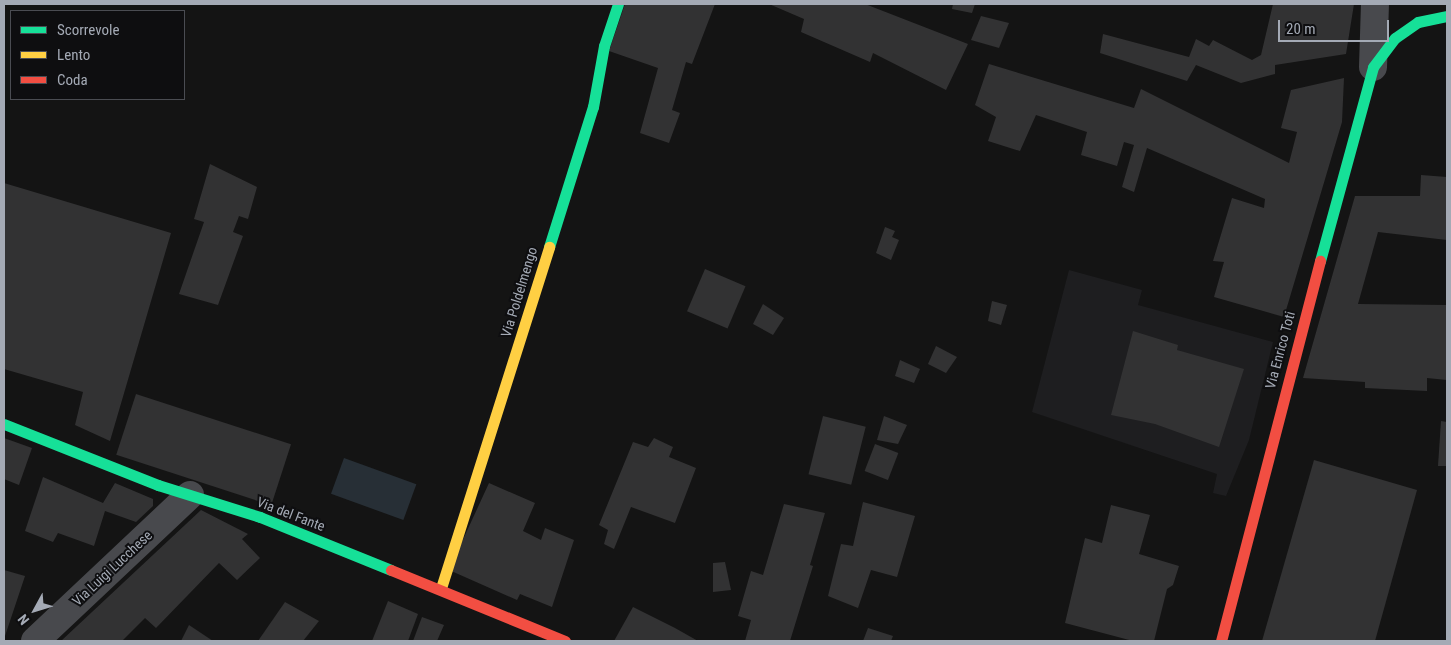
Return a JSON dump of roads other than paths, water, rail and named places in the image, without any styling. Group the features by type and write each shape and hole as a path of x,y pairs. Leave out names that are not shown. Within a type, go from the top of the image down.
{"street":[{"name":"Via Poldelmengo","path":"441,588 592,107 604,46 618,4"},
{"path":"1373,66 1375,4"},
{"path":"1373,66 1408,28 1447,16"},
{"name":"Via Enrico Toti","path":"1221,641 1373,66"},
{"name":"Via del Fante","path":"4,424 441,588 565,641"},
{"name":"Via Luigi Lucchese","path":"35,641 190,495"}]}
